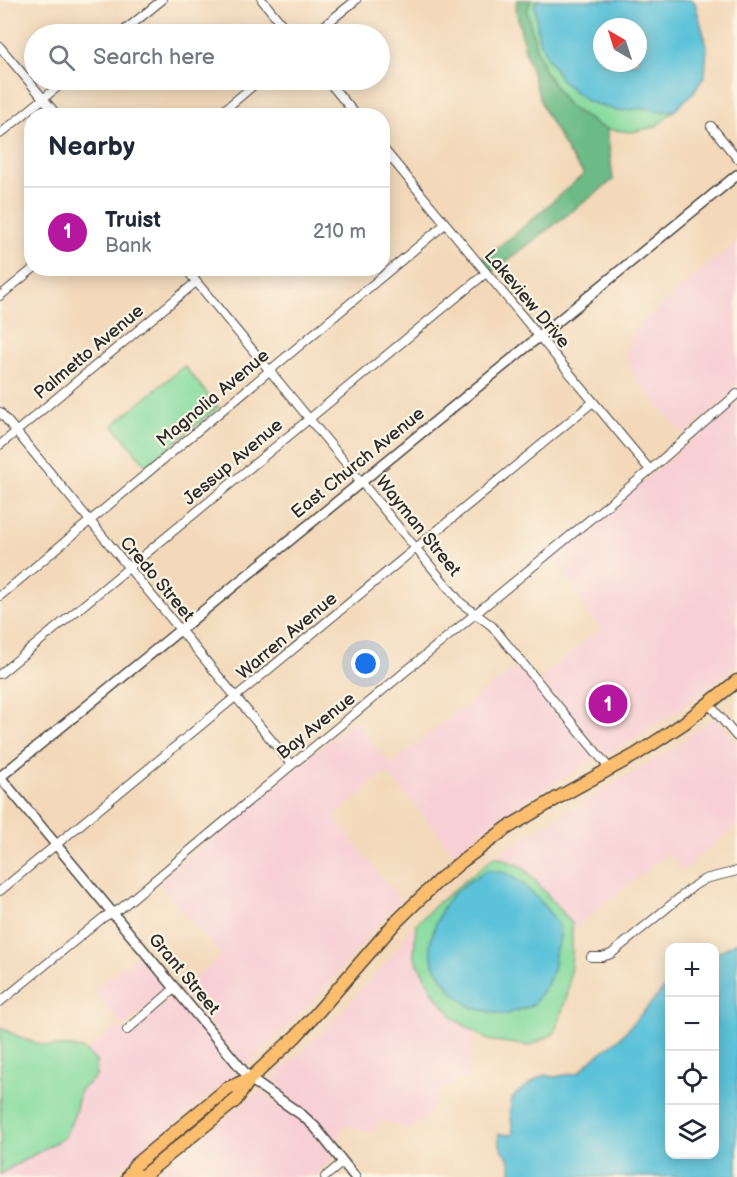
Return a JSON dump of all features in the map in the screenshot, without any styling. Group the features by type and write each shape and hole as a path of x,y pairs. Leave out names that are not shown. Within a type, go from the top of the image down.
{"main road":[{"path":"138,1177 144,1175 236,1100 250,1079 302,1030 388,930 438,881 507,828 660,739 737,681"},
{"path":"128,1177 136,1164 228,1088 250,1079"}],"street":[{"path":"132,24 162,0"},
{"path":"262,0 282,24"},
{"path":"326,24 356,0"},
{"path":"0,47 24,75"},
{"path":"36,90 51,108"},
{"path":"31,108 53,90"},
{"path":"227,108 248,90"},
{"path":"335,90 350,108"},
{"path":"0,134 24,114"},
{"path":"711,126 737,158"},
{"name":"Lakeview Drive","path":"390,157 650,470"},
{"name":"East Church Avenue","path":"0,777 737,175"},
{"name":"Magnolia Avenue","path":"390,271 446,224"},
{"name":"Jessup Avenue","path":"0,674 486,273"},
{"path":"0,296 24,276"},
{"name":"Wayman Street","path":"191,276 461,603 492,626 610,769"},
{"name":"Magnolia Avenue","path":"0,596 384,276"},
{"name":"Palmetto Avenue","path":"0,445 196,282"},
{"name":"Bay Avenue","path":"0,1002 104,917 120,909 650,470 737,394"},
{"name":"Warren Avenue","path":"0,891 593,402"},
{"name":"Credo Street","path":"0,412 292,765"},
{"path":"709,704 737,737"},
{"name":"Grant Street","path":"0,777 250,1079 302,1115 355,1177"},
{"path":"591,957 611,954 705,879 737,871"},
{"path":"127,1030 174,989"},
{"path":"325,1177 343,1162"}],"shaded area":[{"path":"737,243 737,388 684,435 634,377 625,353 635,329"},
{"path":"737,400 737,665 699,696 643,734 604,756 540,678 600,629 553,556"},
{"path":"519,665 597,759 506,814 454,853 388,773 378,778 334,817 401,901 325,988 245,1066 180,990 221,956 158,883 354,720 391,765"},
{"path":"715,717 737,743 737,825 682,871 668,853 572,930 572,922 495,856 675,747"},
{"path":"416,924 414,957 432,990 454,1019 477,1033 468,1061 469,1076 440,1091 427,1118 407,1130 381,1119 373,1133 343,1124 337,1148 266,1085 356,996 391,957 409,929"},
{"path":"140,953 168,988 121,1029 127,1036 174,995 239,1071 111,1177 0,1177 0,1174 65,1137 75,1113 80,1090 96,1061 86,1052 121,1024 93,990"},
{"path":"260,1090 300,1118 334,1157 315,1177 151,1177"}],"green space":[{"path":"517,0 531,0 527,11 536,48 545,72 568,106 607,129 613,180 491,273 480,260 514,235 584,174 568,153 543,108 526,55 516,10"},
{"path":"531,0 538,0 535,4 618,111 646,108 661,112 675,110 655,127 631,132 599,126 568,106 545,72 536,48 527,11"},
{"path":"184,366 218,407 147,466 113,425"},
{"path":"495,856 523,867 572,923 568,993 554,1034 529,1046 488,1040 454,1019 432,990 414,956 416,924"},
{"path":"1,1028 26,1040 47,1046 84,1050 96,1061 96,1077 80,1090 75,1113 65,1137 0,1174"}],"water":[{"path":"538,0 693,0 707,46 705,75 693,93 675,110 661,112 646,108 618,111 587,101 563,82 547,57 538,37 535,4"},
{"path":"487,870 506,873 522,883 543,904 558,924 560,937 548,983 533,1005 504,1015 473,1008 454,994 433,964 430,943 442,909 452,895"},
{"path":"737,942 737,1177 511,1177 511,1164 498,1138 499,1134 513,1133 510,1110 512,1099 516,1094 545,1075 554,1077 578,1073 620,1038 665,987 665,1159 719,1159 719,952"}],"place":[{"name":"Truist","path":"608,704"}]}
